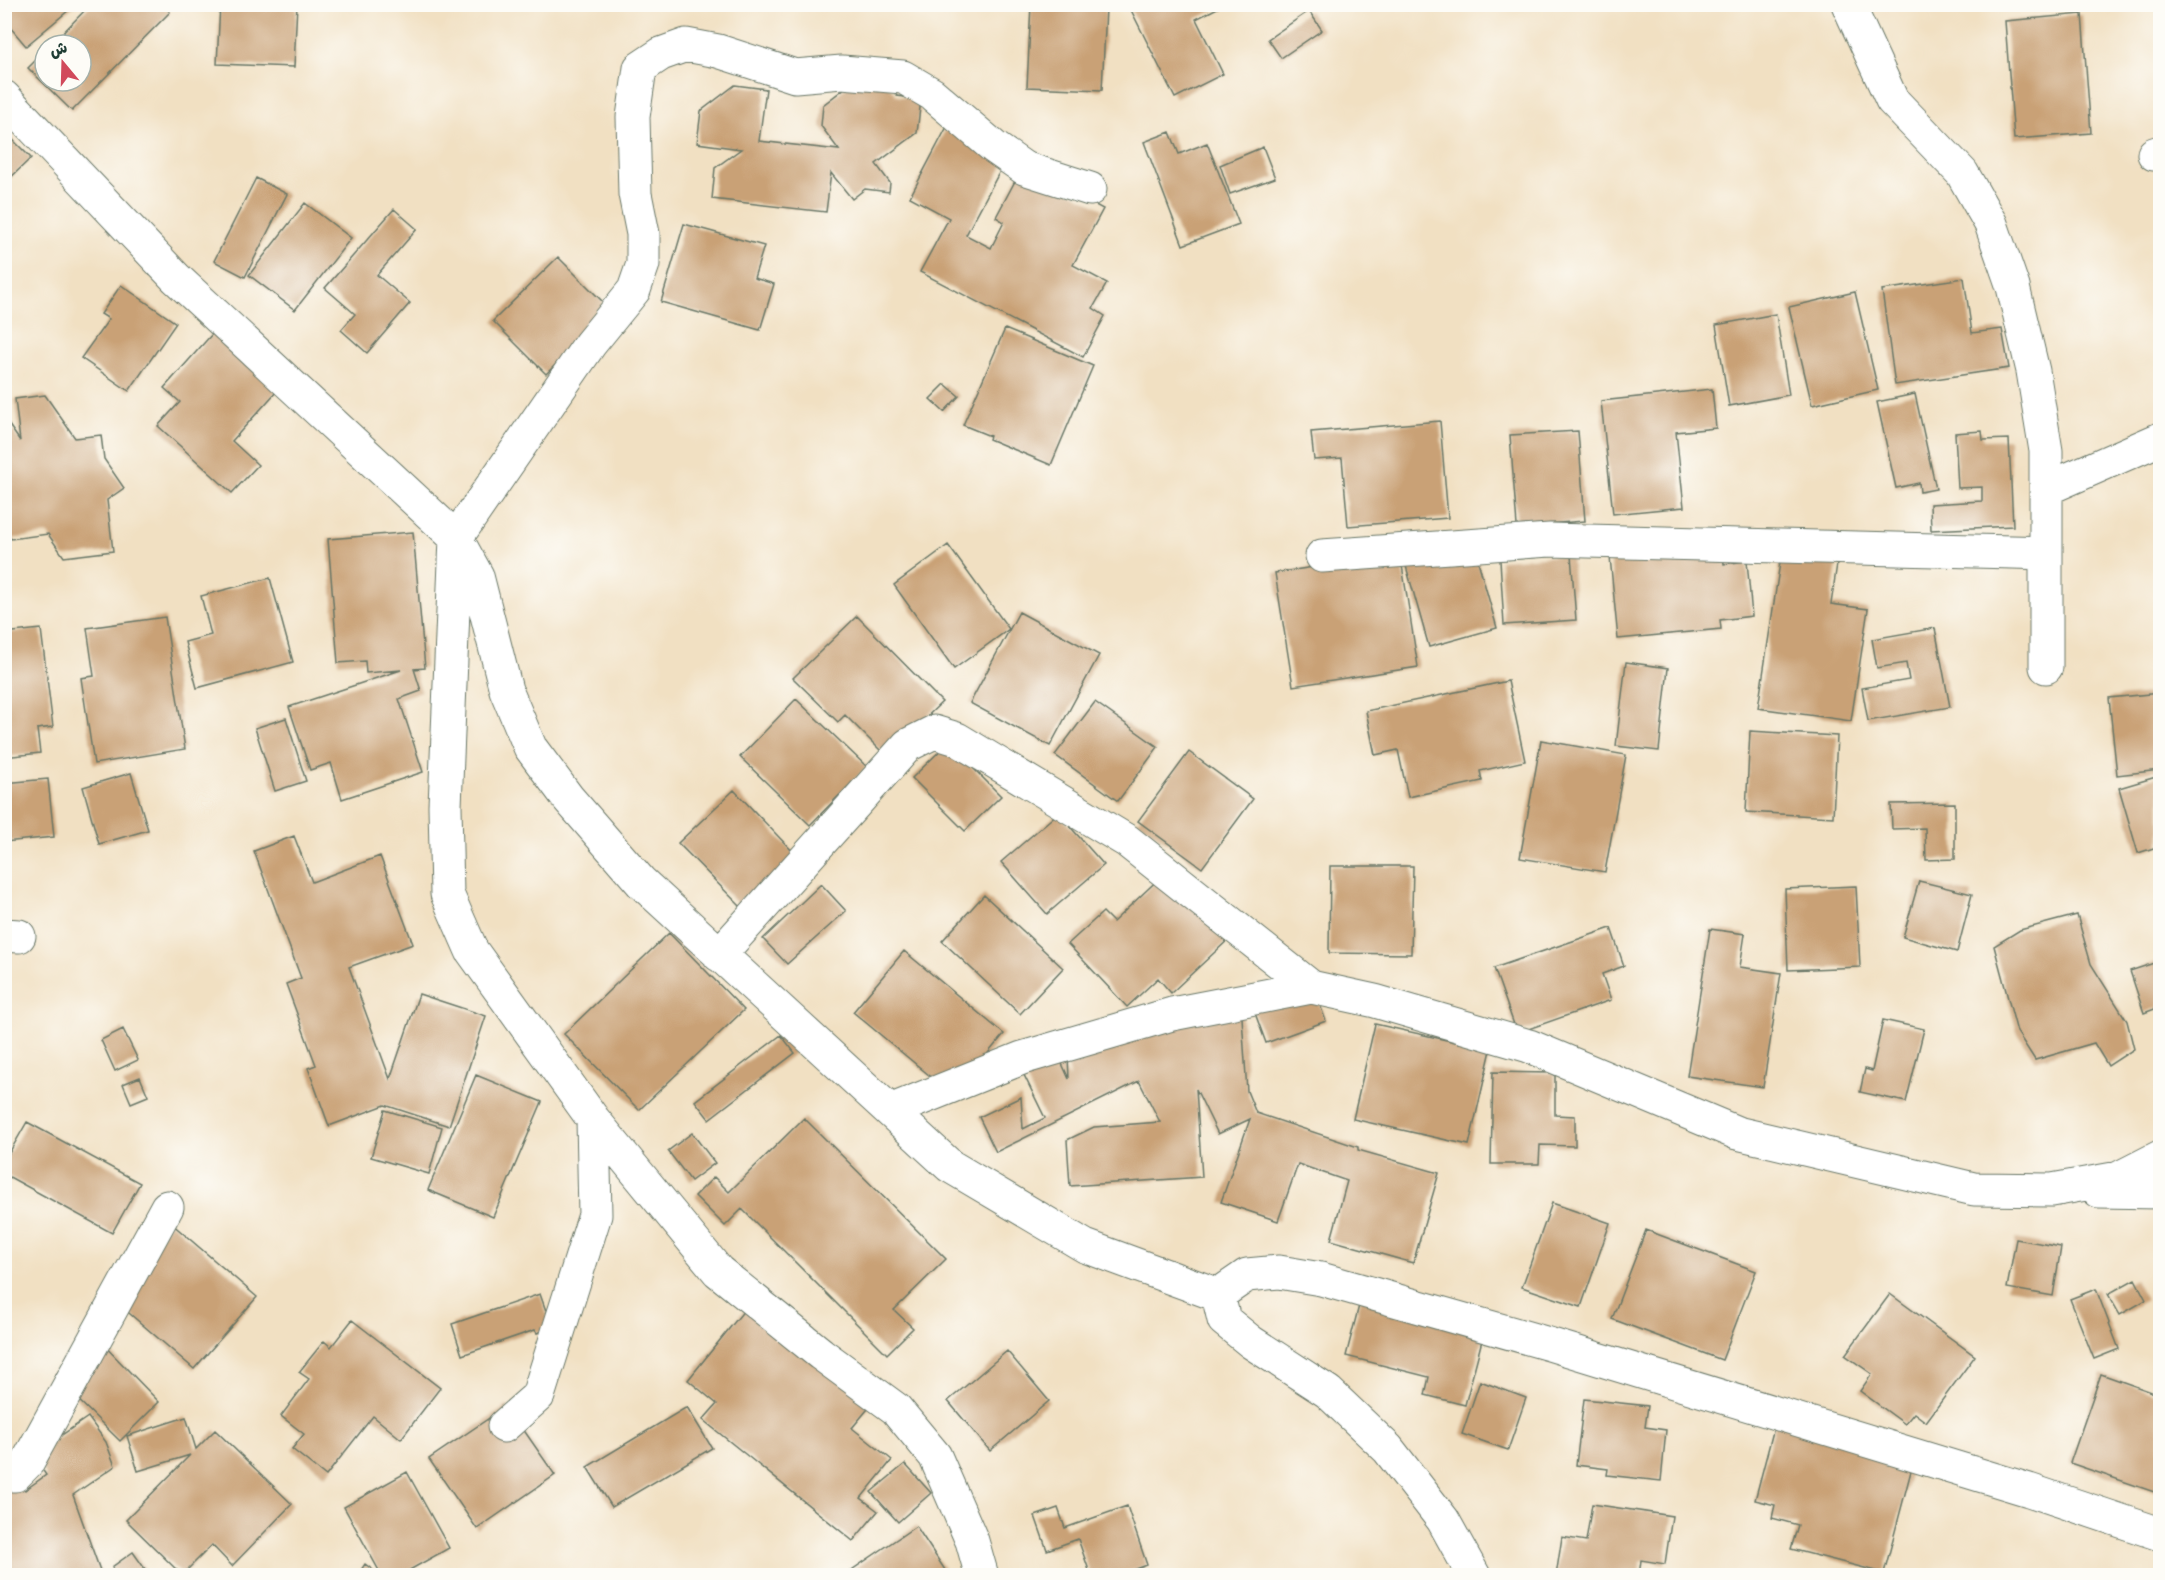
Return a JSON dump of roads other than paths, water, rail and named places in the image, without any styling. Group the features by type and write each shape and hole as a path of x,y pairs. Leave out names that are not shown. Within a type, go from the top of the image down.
{"street":[{"path":"1848,4 1892,100 1962,173 1991,224 2013,287 2033,371 2046,451 2046,667"},
{"path":"982,1575 972,1541 935,1456 903,1417 718,1271 592,1119 472,951 447,894 445,806 456,538 590,344 634,290 643,264 643,234 635,194 633,117 640,68 661,54 686,45 718,51 795,76 842,72 903,77 932,94 994,147 1024,168 1090,189"},
{"path":"4,97 176,278 456,538 477,576 506,690 530,747 568,798 640,882 950,1166 1085,1246 1218,1295"},
{"path":"2046,489 2160,439"},
{"path":"1322,555 1550,540 2046,553"},
{"path":"719,955 908,745 934,732 957,739 1127,841 1311,987"},
{"path":"890,1111 1022,1058 1172,1014 1311,987 1375,1000 1529,1046 1737,1133 1974,1189 2160,1192"},
{"path":"504,1426 538,1396 595,1215 592,1119"},
{"path":"2052,1190 2119,1178 2160,1157"},
{"path":"4,1475 15,1475 27,1463 166,1207"},
{"path":"1218,1295 1247,1275 1279,1272 1321,1279 1549,1344 2029,1490 2160,1534"},
{"path":"1218,1295 1224,1320 1251,1342 1328,1392 1388,1449 1443,1520 1467,1562 1488,1575"}]}
